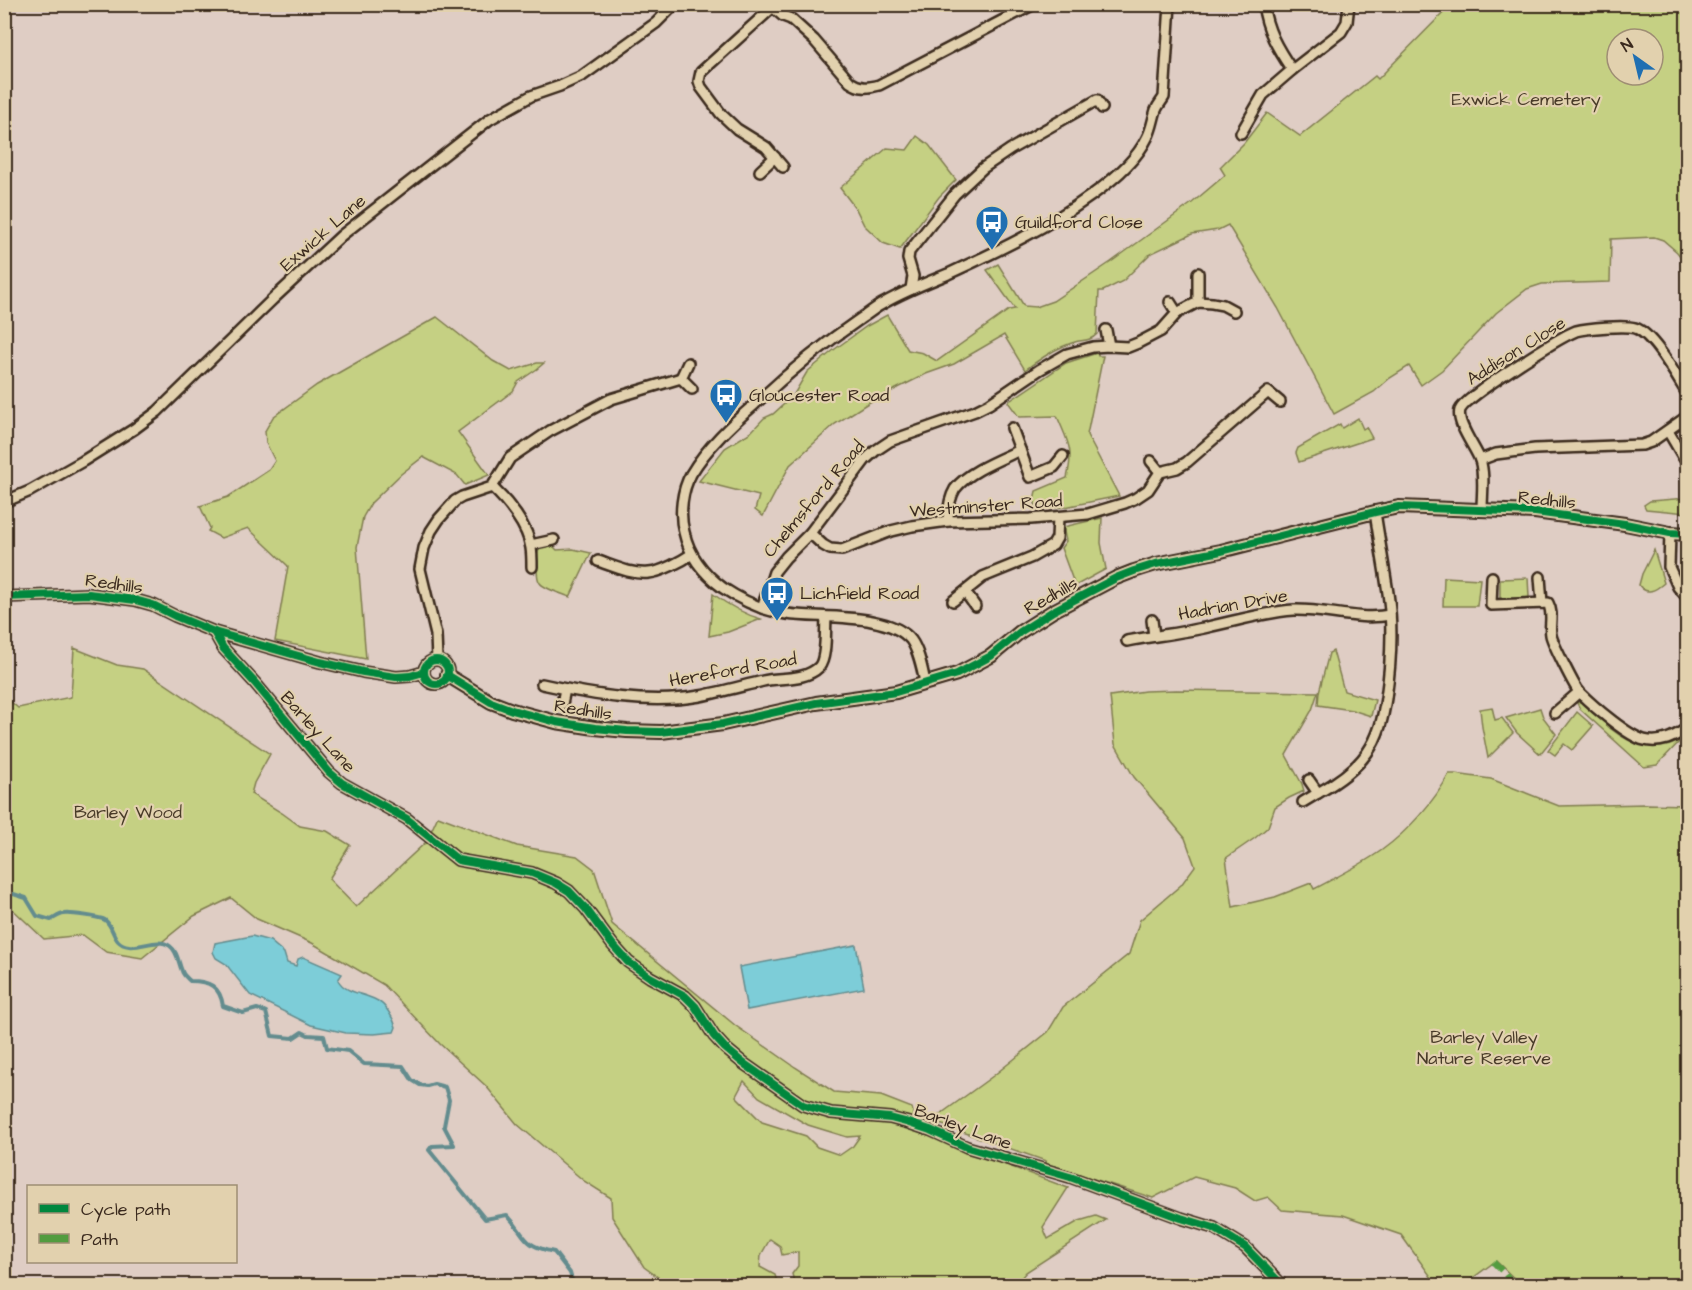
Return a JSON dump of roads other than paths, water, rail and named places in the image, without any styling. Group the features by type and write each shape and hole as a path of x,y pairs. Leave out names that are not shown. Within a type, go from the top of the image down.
{"street":[{"name":"Exwick Lane","path":"4,502 30,491 83,461 157,412 273,298 342,235 490,119 531,96 582,76 656,23 675,4"},
{"path":"783,167 766,147 737,129 721,114 704,92 699,81 701,72 771,6 814,40 850,82 867,88 879,85 1035,4"},
{"path":"925,682 912,641 896,628 873,621 784,614 762,608 732,594 715,582 702,570 692,554 683,531 684,493 690,475 734,423 805,358 837,334 883,303 993,253 1050,222 1112,180 1142,147 1154,122 1156,108 1164,97 1170,4"},
{"path":"1263,4 1270,34 1292,70"},
{"path":"1241,133 1263,95 1341,32 1347,22 1349,4"},
{"path":"910,289 913,276 908,259 909,252 964,185 999,156 1098,99"},
{"path":"760,171 775,157"},
{"path":"1198,273 1198,302 1223,305 1234,311"},
{"path":"1170,302 1178,313"},
{"name":"Chelmsford Road","path":"762,608 774,572 810,533 874,451 890,441 975,411 1067,354 1081,350 1138,343 1161,331 1178,313 1198,302"},
{"name":"Addison Close","path":"1482,510 1480,460 1460,420 1459,412 1463,405 1544,348 1576,331 1585,329 1629,327 1640,330 1655,343 1688,395"},
{"path":"1106,330 1108,346"},
{"path":"424,672 428,663 437,660 436,635 420,569 430,531 447,509 462,497 492,487 510,458 550,431 611,399 681,378 688,363"},
{"path":"681,378 692,389"},
{"path":"1271,381 1268,392 1280,402"},
{"name":"Westminster Road","path":"810,533 823,545 835,550 843,550 891,531 912,526 948,521 1088,514 1131,500 1148,490 1160,472 1177,468 1187,462 1268,392"},
{"path":"1480,460 1496,454 1535,449 1642,445 1651,442 1688,416"},
{"path":"1012,428 1029,477 1054,466 1063,456"},
{"path":"1668,431 1688,465"},
{"path":"948,521 950,502 961,483 971,475 1020,450"},
{"path":"1151,461 1160,472"},
{"path":"492,487 509,504 521,522 531,545 532,567"},
{"name":"Redhills","path":"447,675 491,702 512,711 556,722 595,728 661,732 723,724 816,703 896,692 957,674 991,656 1020,632 1053,610 1134,571 1399,507 1535,512 1688,534"},
{"path":"1303,802 1332,785 1356,766 1371,747 1382,723 1389,681 1390,615 1389,594 1375,512"},
{"path":"953,601 983,577 1032,557 1053,545 1057,538 1058,517"},
{"path":"1670,533 1669,567 1678,586 1688,598"},
{"path":"531,545 554,540"},
{"path":"598,561 648,573 692,554"},
{"path":"613,579 616,567"},
{"path":"1492,577 1491,604 1548,603 1552,609 1551,635 1579,692 1621,727 1644,740 1658,741 1668,739 1688,728"},
{"path":"1540,577 1542,603"},
{"path":"965,592 975,606"},
{"name":"Redhills","path":"4,597 89,594 135,600 153,605 214,632 320,662 396,677 424,672 425,677 432,684 442,683 448,671 444,663 437,660"},
{"name":"Hadrian Drive","path":"1127,641 1293,610 1348,616 1390,615"},
{"name":"Hereford Road","path":"542,684 636,698 679,698 801,676 819,667 822,662 826,618"},
{"path":"1152,620 1154,636"},
{"name":"Barley Lane","path":"214,632 222,648 255,682 329,772 342,783 407,819 458,860 532,873 568,891 586,909 628,962 685,996 695,1006 714,1036 726,1048 743,1063 803,1105 831,1113 890,1118 909,1123 967,1147 1070,1177 1180,1218 1214,1228 1245,1247 1283,1286"},
{"path":"562,704 565,689"},
{"path":"1555,713 1579,692"},
{"path":"1309,780 1318,793"}],"water":[{"path":"252,936 270,941 284,953 287,963 296,966 298,959 303,957 342,974 338,980 345,988 376,1000 385,1008 395,1023 394,1032 346,1033 311,1025 250,995 226,964 216,958 213,952 215,943"},
{"path":"856,945 864,988 747,1010 739,967"}],"waterway":[{"path":"4,891 26,898 37,916 51,920 64,914 105,920 123,945 165,943 173,948 185,976 190,981 203,982 216,989 223,1006 243,1013 257,1009 266,1012 272,1036 293,1038 302,1032 308,1035 324,1036 327,1048 348,1051 364,1064 403,1066 412,1080 420,1085 434,1084 445,1087 449,1100 444,1126 454,1145 432,1146 429,1150 485,1219 507,1215 530,1243 554,1252 578,1286"}],"place":[{"name":"Guildford Close","path":"992,251"},
{"name":"Gloucester Road","path":"726,424"},
{"name":"Lichfield Road","path":"777,622"}],"park label":[{"name":"Exwick Cemetery","path":"1526,99"},
{"name":"Barley Wood","path":"128,812"},
{"name":"Barley Valley Nature Reserve","path":"1484,1047"}]}
